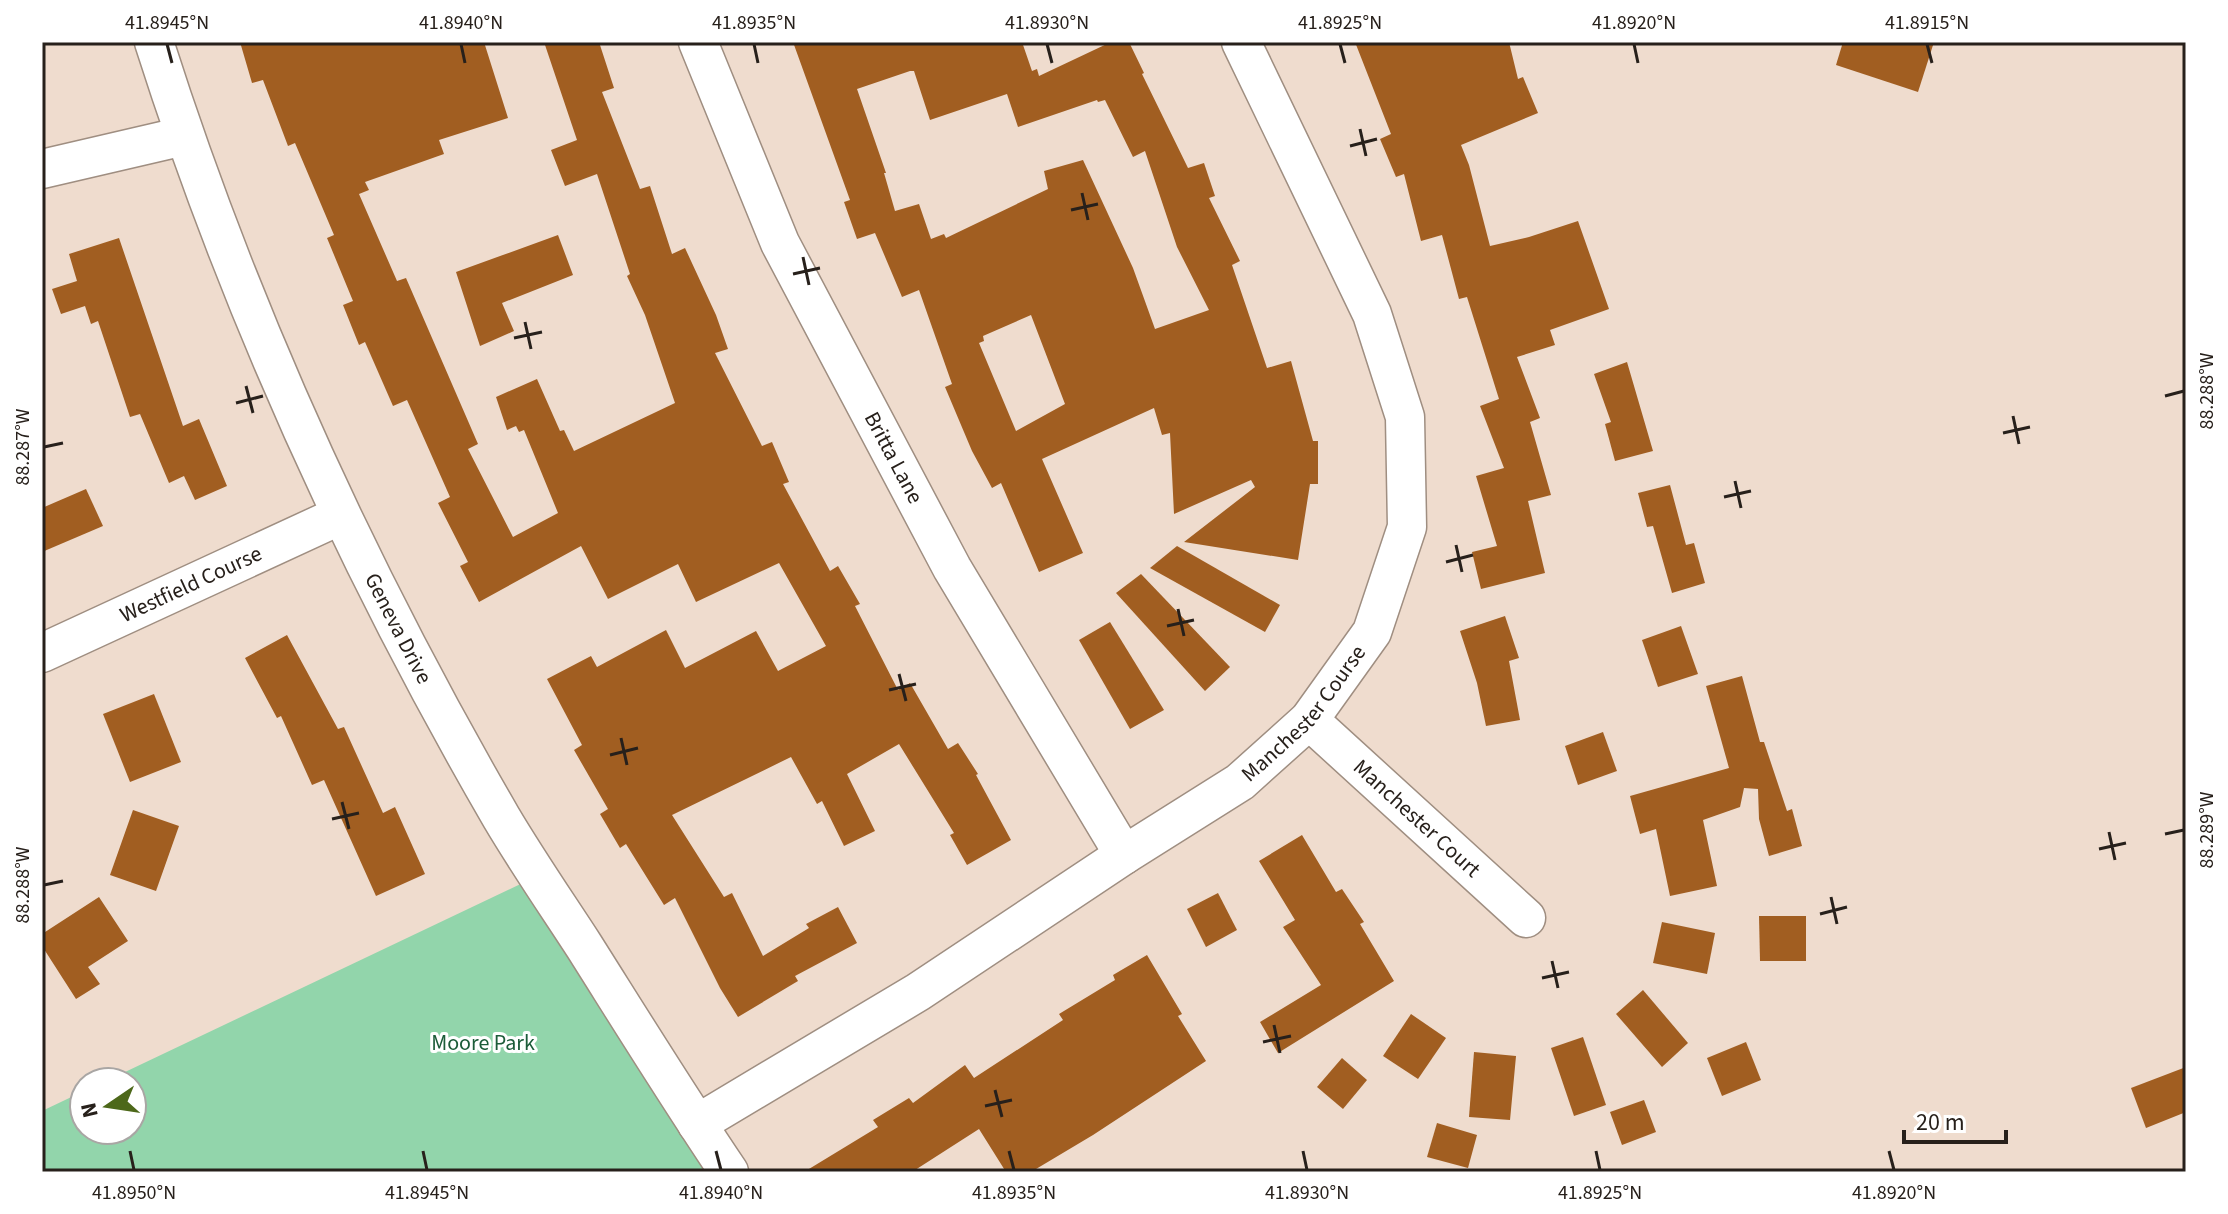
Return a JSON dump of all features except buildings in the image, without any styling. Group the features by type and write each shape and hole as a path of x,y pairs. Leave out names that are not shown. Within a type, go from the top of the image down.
{"street":[{"name":"Geneva Drive","path":"154,42 184,136 252,310 341,515 407,647 502,819 729,1172"},
{"name":"Britta Lane","path":"698,42 780,243 952,568 1124,855"},
{"name":"Manchester Course","path":"697,1124 918,992 1240,782 1309,720 1372,632 1407,527 1405,417 1372,314 1241,42"},
{"path":"42,169 184,136"},
{"name":"Westfield Course","path":"42,653 341,515"},
{"name":"Manchester Court","path":"1309,720 1526,918"}],"green space":[{"name":"Moore Park","path":"529,880 720,1172 42,1172 42,1111 68,1099 68,1146 148,1146 148,1066 138,1066"}]}
